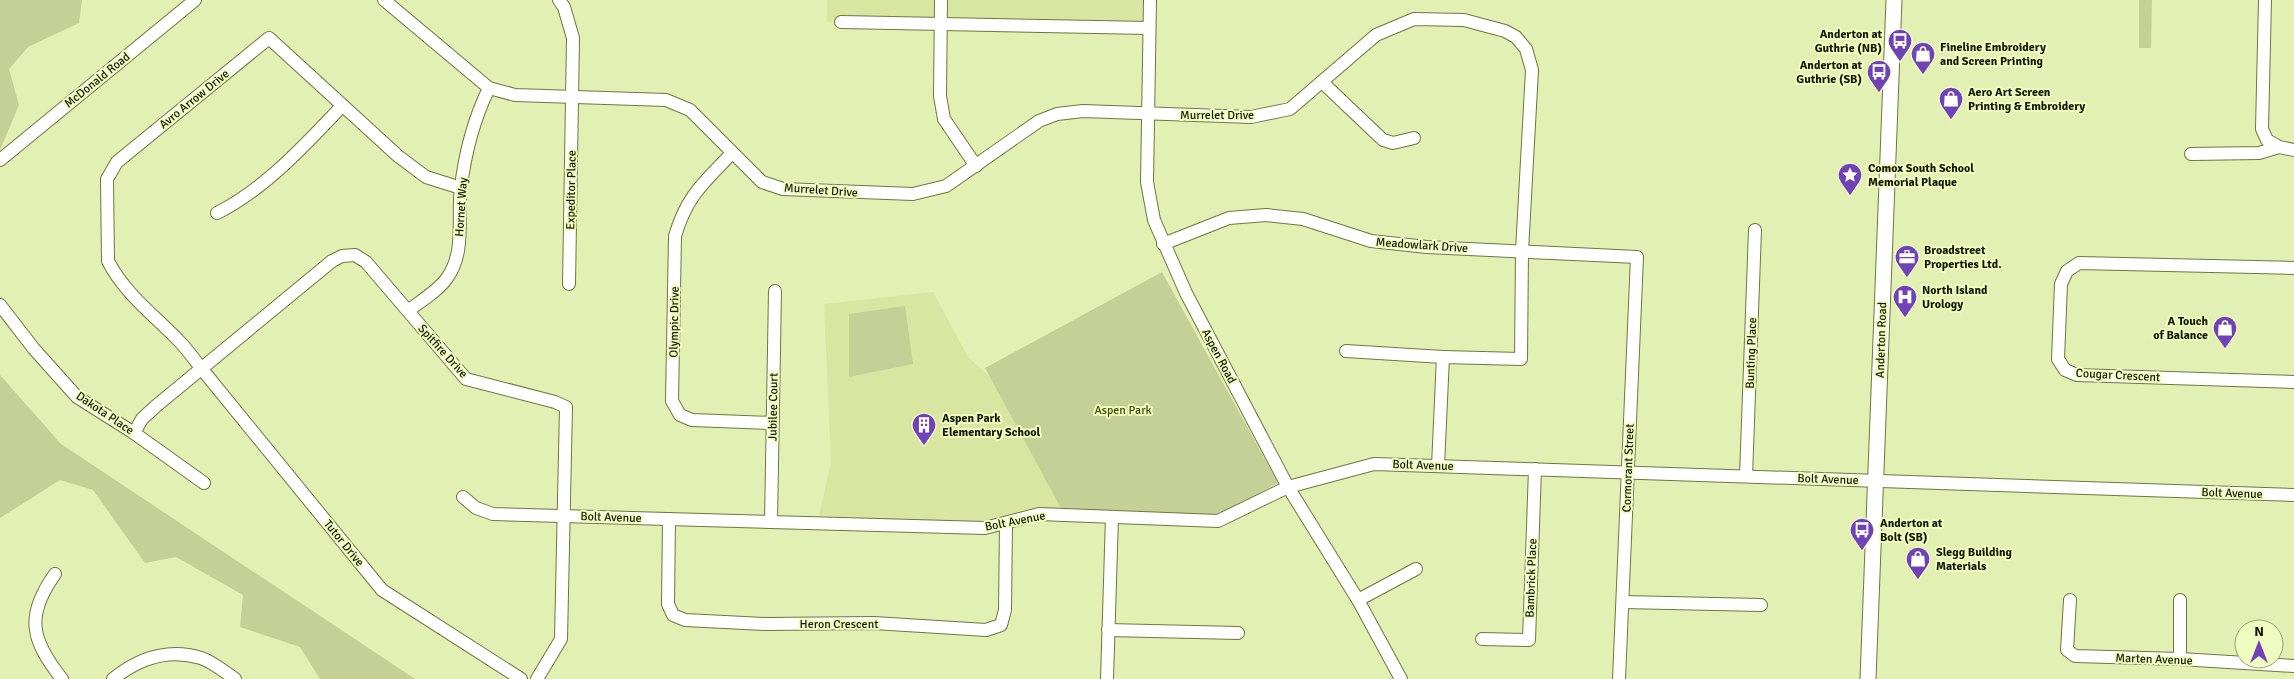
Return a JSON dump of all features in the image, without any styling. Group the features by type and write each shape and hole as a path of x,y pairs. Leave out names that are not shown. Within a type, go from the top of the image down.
{"main road":[{"name":"Anderton Road","path":"1868,679 1894,0"}],"street":[{"name":"McDonald Road","path":"0,160 195,0"},
{"path":"384,0 489,88"},
{"name":"Expeditor Place","path":"559,0 564,7 573,38 569,284"},
{"path":"941,0 940,96 944,120 976,166"},
{"name":"Aspen Road","path":"1150,0 1147,182 1154,220 1186,293 1288,487 1358,600 1401,679"},
{"path":"2265,0 2262,130 2267,140 2279,147 2294,150"},
{"name":"Murrelet Drive","path":"489,88 515,95 666,100 690,110 762,182 783,189 913,194 934,191 946,186 1038,121 1057,114 1083,111 1251,117 1290,109 1376,35 1414,19 1464,20 1491,26 1516,37 1526,49 1532,70 1522,251 1521,359 1443,357"},
{"path":"841,22 1149,28"},
{"name":"Avro Arrow Drive","path":"201,368 179,341 145,310 114,273 108,261 107,179 117,162 269,38 398,156 426,177 461,188"},
{"path":"1322,82 1383,140 1393,143 1414,138"},
{"name":"Hornet Way","path":"409,310 447,278 456,257 461,188 476,115 489,88"},
{"path":"216,213 234,205 303,148 342,106"},
{"path":"2191,154 2259,153 2279,147"},
{"name":"Olympic Drive","path":"732,153 692,195 682,212 675,236 672,401 680,415 692,420 772,423"},
{"name":"Meadowlark Drive","path":"1163,244 1229,218 1266,215 1303,219 1371,242 1427,247 1634,254"},
{"name":"Bunting Place","path":"1746,476 1755,230"},
{"name":"Cormorant Street","path":"1619,679 1628,472 1634,254"},
{"name":"Spitfire Drive","path":"134,433 142,419 201,368 342,256 355,255 366,262 409,310 466,379 555,402 566,407 561,639 537,679"},
{"name":"Cougar Crescent","path":"2294,268 2079,263 2067,272 2061,284 2058,359 2065,370 2077,375 2294,382"},
{"name":"Jubilee Court","path":"771,522 775,291"},
{"name":"Dakota Place","path":"0,306 34,350 77,397 134,433 204,483"},
{"path":"1346,351 1443,357 1438,466"},
{"name":"Tutor Drive","path":"201,368 382,590 521,679"},
{"name":"Bolt Avenue","path":"464,497 476,508 493,514 985,528 1039,514 1218,521 1288,487 1368,465 2294,494"},
{"name":"Bambrick Place","path":"1482,639 1529,640 1535,469"},
{"path":"1107,679 1112,517"},
{"name":"Heron Crescent","path":"669,519 668,604 673,615 685,620 766,624 874,623 986,630 1000,625 1005,610 1006,524"},
{"path":"1358,600 1416,568"},
{"path":"55,574 40,594 35,616 38,640 45,658 62,679"},
{"name":"Marten Avenue","path":"2070,600 2067,650 2075,656 2180,659 2294,666"},
{"path":"2180,600 2180,659"},
{"path":"1622,602 1761,605"},
{"path":"1108,630 1238,633"},
{"path":"113,679 126,669 148,657 176,654 202,658 235,679"}],"shaded area":[{"path":"827,0 1150,0 1149,28 827,22"},
{"path":"933,292 968,357 990,377 1063,512 1014,513 984,523 819,516 831,462 824,304"}],"green space":[{"path":"0,0 82,0 79,23 28,47 9,69 19,105 0,150"},
{"path":"2139,0 2152,0 2151,48 2139,48"},
{"name":"Aspen Park","path":"1162,272 1278,483 1214,518 1063,512 985,368"},
{"path":"905,306 913,364 849,377 849,314"},
{"path":"0,375 61,444 415,679 320,679 300,647 240,627 243,595 176,557 145,563 93,490 60,480 0,518"}],"place":[{"name":"Anderton at Guthrie (NB)","path":"1900,62"},
{"name":"Fineline Embroidery and Screen Printing","path":"1923,75"},
{"name":"Anderton at Guthrie (SB)","path":"1879,93"},
{"name":"Aero Art Screen Printing & Embroidery","path":"1951,120"},
{"name":"Comox South School Memorial Plaque","path":"1850,196"},
{"name":"Broadstreet Properties Ltd.","path":"1907,278"},
{"name":"North Island Urology","path":"1905,318"},
{"name":"A Touch of Balance","path":"2225,349"},
{"name":"Aspen Park Elementary School","path":"924,446"},
{"name":"Anderton at Bolt (SB)","path":"1862,551"},
{"name":"Slegg Building Materials","path":"1918,580"}]}
